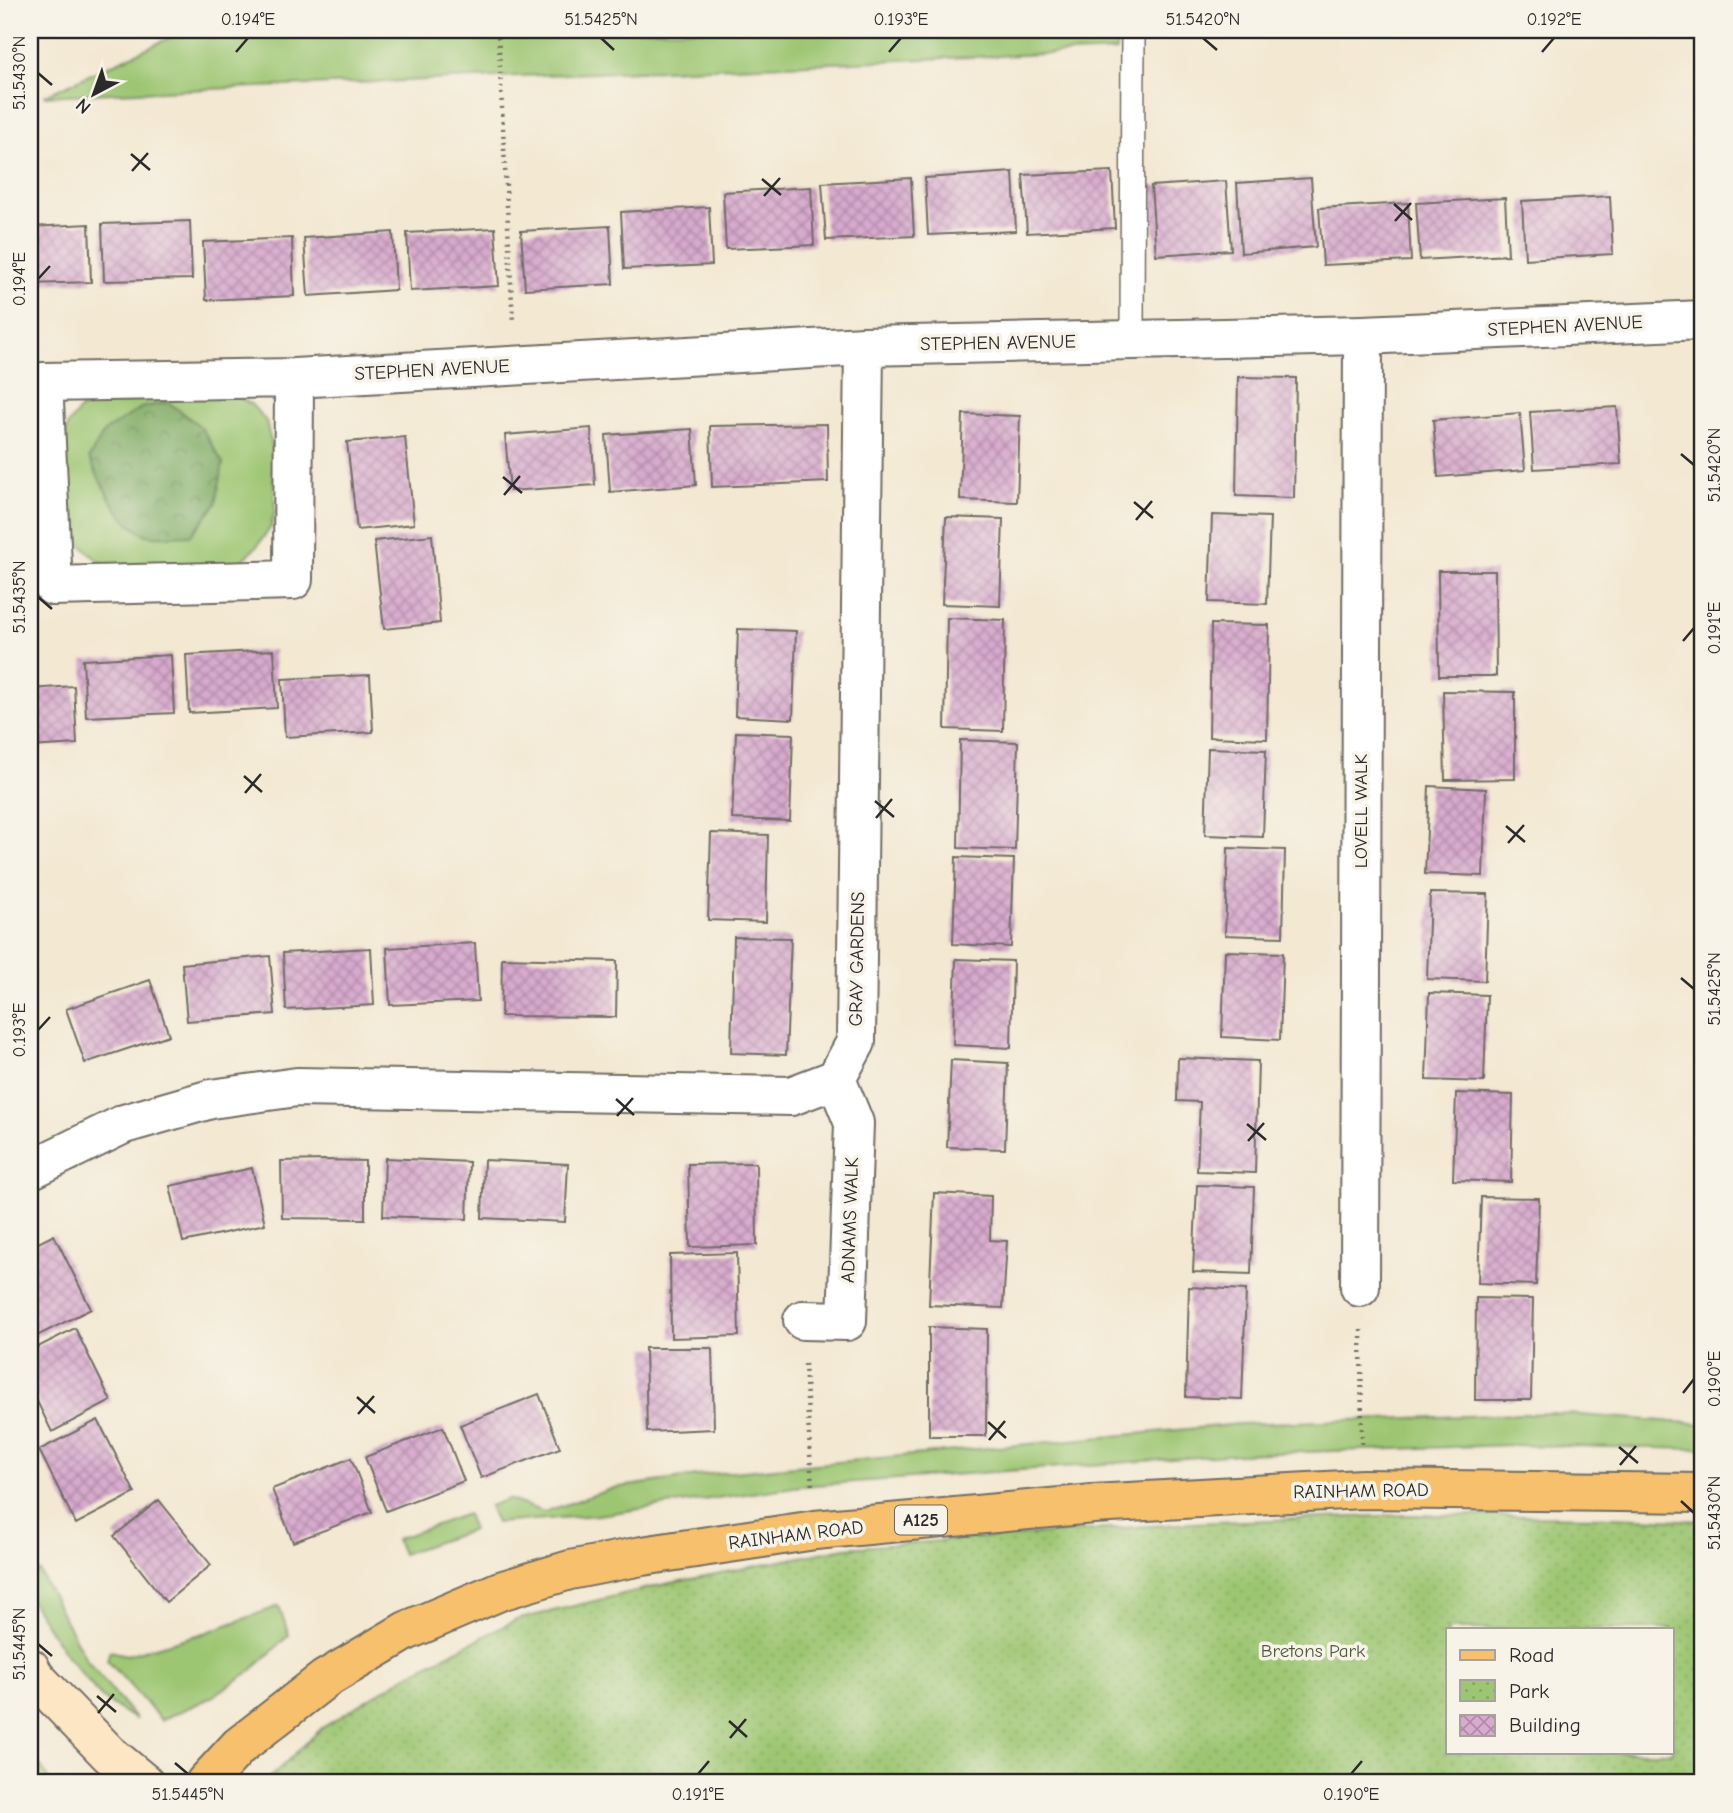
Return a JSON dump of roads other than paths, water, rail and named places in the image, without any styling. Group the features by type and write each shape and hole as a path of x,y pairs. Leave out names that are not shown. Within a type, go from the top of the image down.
{"main road":[{"name":"RAINHAM ROAD","path":"205,1783 239,1746 325,1679 406,1631 500,1591 570,1570 642,1556 815,1531 1093,1504 1362,1489 1703,1493"}],"street":[{"name":"STEPHEN AVENUE","path":"294,378 293,580 53,586 43,382 294,378 864,346 1363,335 1703,320"},
{"name":"LOVELL WALK","path":"1360,1287 1363,335"},
{"name":"GRAY GARDENS","path":"836,1079 856,1042 864,346"},
{"path":"30,1170 124,1124 211,1099 297,1087 791,1096 836,1079"},
{"name":"ADNAMS WALK","path":"803,1320 847,1321 854,1124 836,1079"},
{"path":"30,1668 35,1677 109,1754 144,1783"}],"lane":[{"path":"1132,340 1133,30"}],"park label":[{"name":"Bretons Park","path":"1313,1651"}]}
